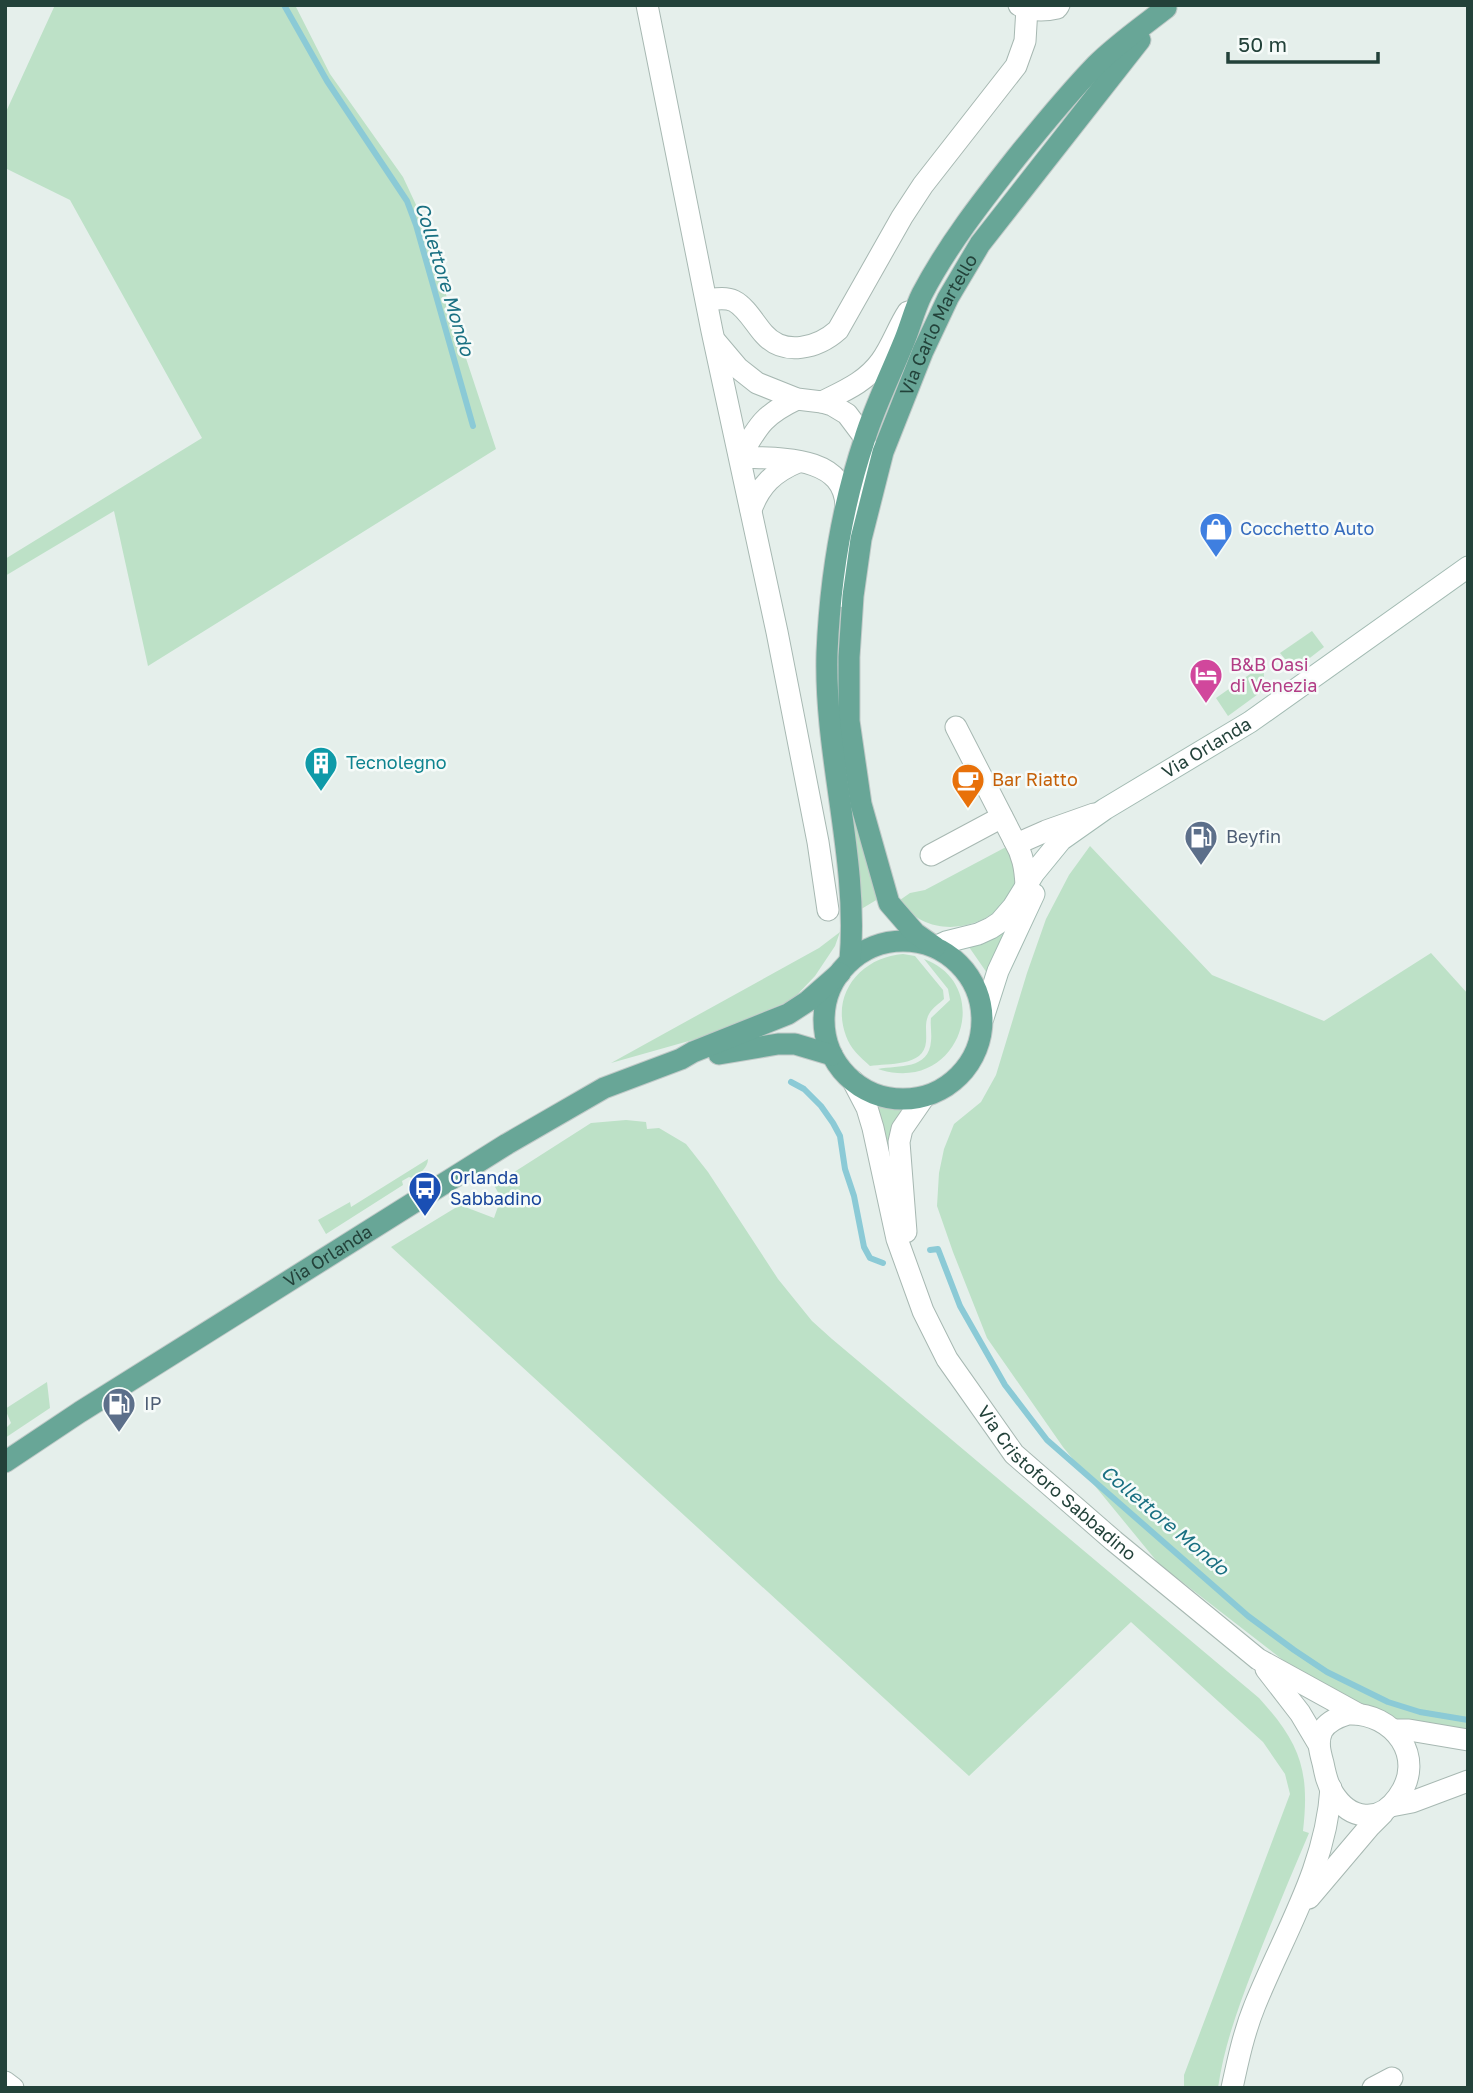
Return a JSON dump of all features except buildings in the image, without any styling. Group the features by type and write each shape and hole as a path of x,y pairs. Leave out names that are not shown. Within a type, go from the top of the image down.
{"main road":[{"name":"Via Carlo Martello","path":"845,967 852,932 849,872 828,715 827,653 834,582 846,506 864,439 910,330 920,297 990,190 1097,64 1167,6"},
{"name":"Via Carlo Martello","path":"935,947 915,933 889,903 861,804 849,721 849,657 853,596 861,539 883,452 923,351 948,298 980,244 1167,6"},
{"path":"890,942 920,942 935,947 948,954 969,975 976,988 983,1018 978,1047 972,1061 951,1083 924,1097 909,1099 879,1096 865,1090 842,1070 832,1055 824,1030 826,999 845,967 869,949 890,942"},
{"name":"Via Orlanda","path":"5,1462 80,1412 507,1144 604,1088 788,1014 845,967"},
{"name":"Via Orlanda","path":"658,1066 739,1049 778,1044 795,1044 832,1055"}],"street":[{"path":"647,5 818,842 828,910"},
{"path":"707,300 728,299 737,303 768,339 783,346 810,347 831,336 838,330 923,185 1016,66 1025,41 1023,7 1051,10 1059,5"},
{"name":"Via Carlo Martello","path":"822,402 855,386 870,374 882,360 906,314 920,297"},
{"path":"714,341 747,377 788,396"},
{"path":"726,397 759,392 832,405 847,414 864,439"},
{"path":"788,396 761,422 740,457 816,464 827,471 842,490 846,506"},
{"name":"Via Carlo Martello","path":"849,704 843,644 843,606 847,557 867,464 864,439"},
{"path":"751,510 758,494 772,476 779,470 800,462"},
{"name":"Via Orlanda","path":"935,947 978,934 1000,922 1054,847 1080,826 1250,722 1468,567"},
{"path":"956,727 1021,851 1026,886"},
{"path":"1014,840 1021,842 1103,811"},
{"path":"931,855 1002,817"},
{"name":"Via Orlanda","path":"983,1018 998,971 1031,898 1045,873 1080,826"},
{"name":"Via Cristoforo Sabbadino","path":"853,1081 867,1108 894,1229 923,1311 947,1359 1014,1454 1103,1532 1258,1659 1358,1714 1372,1717 1394,1730 1468,1740"},
{"name":"Via Cristoforo Sabbadino","path":"907,1266 899,1142 902,1129 924,1097"},
{"name":"Via Cristoforo Sabbadino","path":"1258,1659 1300,1713 1319,1745 1331,1788"},
{"path":"1319,1745 1321,1732 1333,1720 1340,1716 1358,1714"},
{"path":"1293,1923 1314,1891 1400,1796 1410,1766 1403,1743 1394,1730"},
{"path":"1331,1788 1344,1805 1359,1814 1373,1816 1468,1781"},
{"path":"1232,2088 1255,2006 1293,1923 1317,1860 1329,1816 1331,1788"},
{"path":"1373,2088 1392,2078"},
{"path":"5,2082 13,2088"}],"green space":[{"path":"55,5 295,5 330,74 403,177 425,224 496,449 148,666 114,511 5,576 5,559 202,438 70,200 5,168 5,114"},
{"path":"1312,631 1324,647 1302,664 1285,659 1280,653"},
{"path":"1263,665 1265,689 1228,716 1216,698"},
{"path":"850,780 878,899 858,911 845,797"},
{"path":"1090,846 1212,975 1324,1021 1431,953 1468,994 1468,1733 1417,1725 1354,1703 1288,1664 1159,1564 1063,1447 987,1338 937,1206 944,1149 954,1124 981,1102 996,1075 1046,919 1069,875"},
{"path":"1006,847 1016,866 1014,886 1005,902 990,915 972,924 952,927 932,924 914,916 900,900 910,893 925,890"},
{"path":"1007,929 987,973 969,947"},
{"path":"840,932 835,946 815,976 787,1002 703,1037 611,1063 819,948"},
{"path":"903,954 915,956 943,990 944,999 927,1017 926,1042 919,1056 904,1062 870,1066 859,1056 846,1036 842,1005 853,980 863,970 875,962"},
{"path":"924,959 946,972 958,991 963,1012 959,1033 948,1052 931,1066 909,1073 878,1069 912,1064 925,1057 931,1038 931,1018 950,1000 948,989"},
{"path":"876,1106 902,1109 895,1123 890,1159"},
{"path":"626,1120 646,1122 647,1129 659,1128 686,1144 708,1172 778,1279 812,1321 1259,1698 1284,1729 1299,1758 1303,1774 1303,1831 1309,1833 1242,1998 1228,2042 1218,2088 1184,2088 1184,2075 1290,1794 1285,1774 1263,1742 1131,1622 969,1776 391,1247 460,1205 494,1218 501,1198 494,1185 591,1123"},
{"path":"428,1159 425,1168 417,1175 402,1181 403,1185 326,1234 318,1220 350,1202 351,1207"},
{"path":"47,1382 50,1408 5,1438 5,1429 11,1423 5,1409"}],"waterway":[{"name":"Collettore Mondo","path":"284,5 327,81 407,201 473,426"},
{"name":"Collettore Mondo","path":"791,1082 804,1089 821,1106 840,1136 864,1247 870,1258 883,1263"},
{"name":"Collettore Mondo","path":"930,1250 938,1249 960,1306 1005,1385 1047,1440 1248,1616 1327,1672 1388,1702 1420,1712 1468,1720"}],"place":[{"name":"Cocchetto Auto","path":"1216,559"},
{"name":"B&B Oasi di Venezia","path":"1206,705"},
{"name":"Tecnolegno","path":"321,793"},
{"name":"Bar Riatto","path":"968,810"},
{"name":"Beyfin","path":"1201,867"},
{"name":"Orlanda Sabbadino","path":"425,1218"},
{"name":"IP","path":"119,1434"}]}
